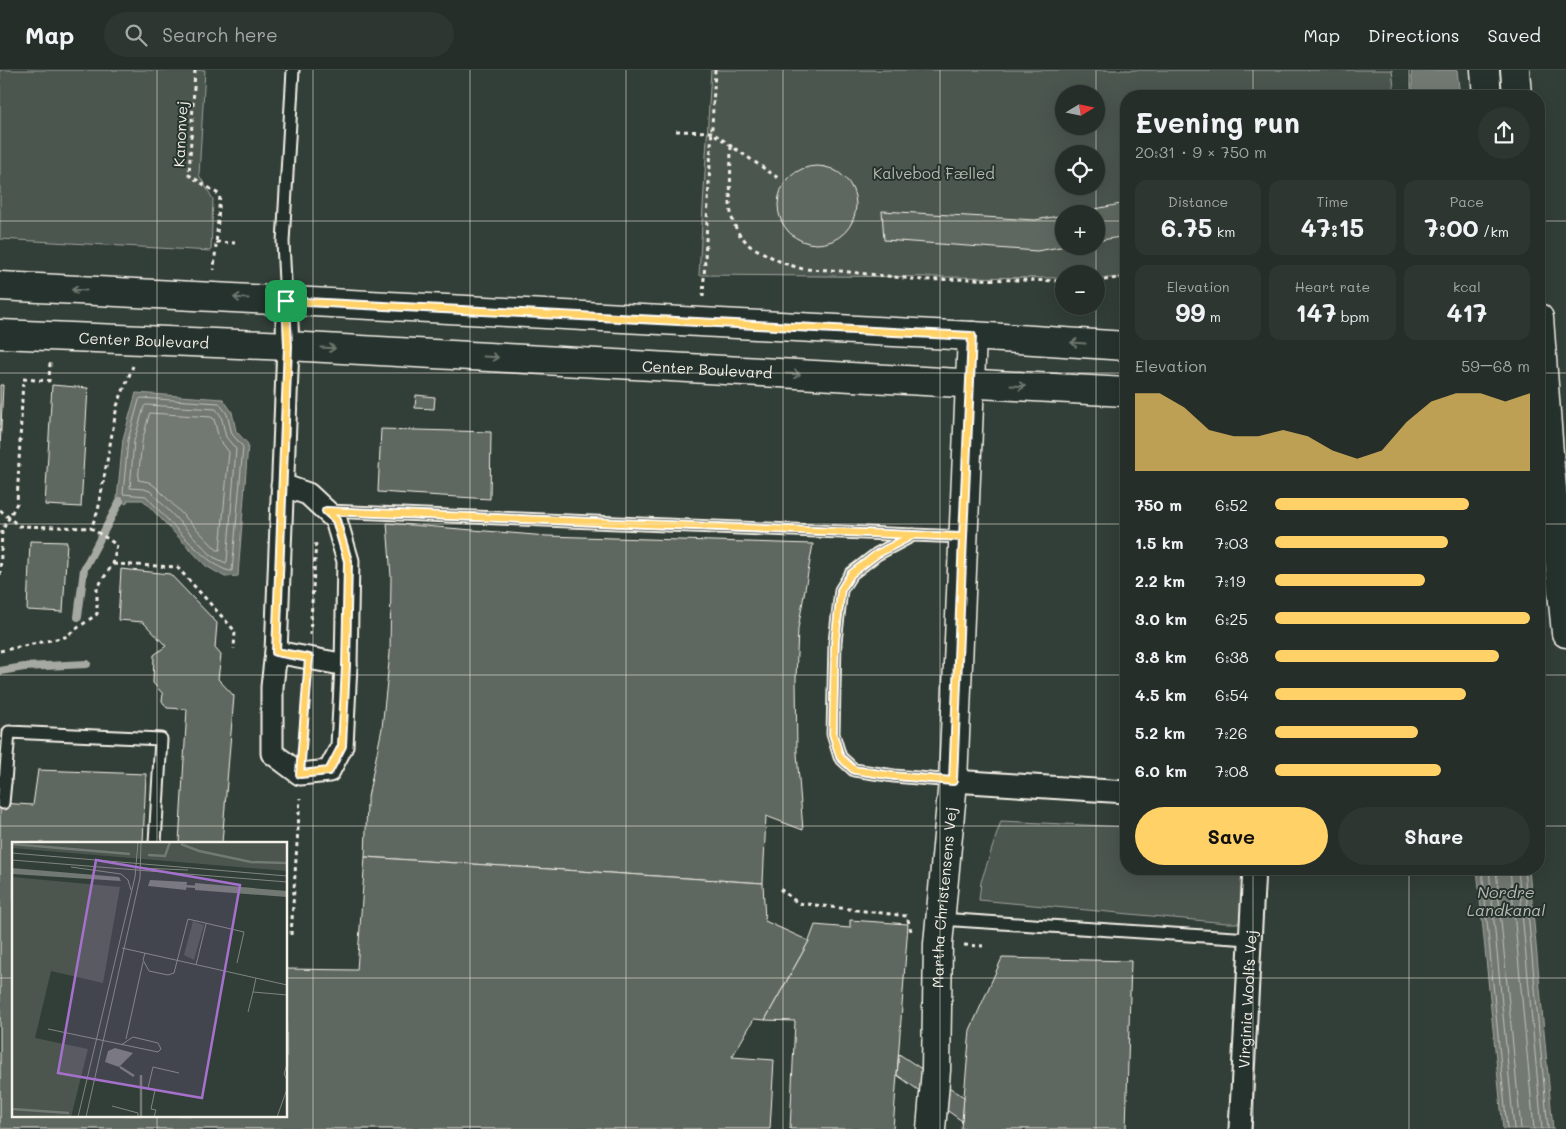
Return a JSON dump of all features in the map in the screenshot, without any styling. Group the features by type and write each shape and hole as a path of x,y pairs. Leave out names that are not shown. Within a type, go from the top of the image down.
{"street":[{"path":"1485,70 1487,90"},
{"path":"1515,70 1517,90"},
{"path":"0,286 972,336 1120,346"},
{"path":"282,485 308,494 336,520 348,561 342,746 329,771 300,774 272,753 272,687 276,652 282,485 288,346 286,301"},
{"name":"Center Boulevard","path":"0,334 288,346 1120,392"},
{"name":"Martha Christensens Vej","path":"931,1129 936,1070 938,944 953,781 972,336"},
{"path":"1545,349 1554,405 1550,467 1566,633"},
{"path":"276,652 346,665"},
{"path":"953,781 1120,792"},
{"name":"Virginia Woolfs Vej","path":"1240,1129 1254,875"}],"lane":[{"path":"286,301 283,242 293,70"},
{"path":"326,511 963,537"},
{"path":"913,535 877,554 851,574 841,590 835,642 833,734 840,757 854,770 894,776 953,781"},
{"path":"3,803 2,782 9,732 161,739 155,842"},
{"path":"940,919 1250,939"}],"path":[{"name":"Kanonvej","path":"195,70 189,175 220,196 214,273"},
{"path":"702,300 715,70"},
{"path":"676,130 711,132 781,180"},
{"path":"731,146 730,208 733,222 739,234 750,246 783,263 803,269 832,270 922,280 971,278 1055,281"},
{"path":"216,242 235,243"},
{"path":"1105,280 1120,277"},
{"path":"93,529 117,406 141,340"},
{"path":"0,576 2,531 17,503 23,379 49,381 50,360"},
{"path":"0,510 19,526 93,529 117,546 113,564 97,588 97,614 65,637 0,651"},
{"path":"291,935 317,529 326,511"},
{"path":"113,564 177,567 235,632 234,649"},
{"path":"780,889 798,903 907,916"}],"green space":[{"path":"0,70 205,70 199,175 213,199 211,251 0,239"},
{"name":"Kalvebod Fælled","path":"711,70 1392,70 1394,90 1120,90 1120,278 1105,278 1105,265 1055,265 1055,278 699,275"},
{"path":"1001,821 1120,827 1120,875 1246,875 1243,919 1239,923 979,900 981,882"}],"water":[{"path":"1411,70 1457,70 1459,90 1413,90"},
{"path":"136,393 223,399 232,412 236,431 248,444 238,576 225,577 206,566 143,500 128,500 126,504 117,499 123,439"},
{"name":"Nordre Landkanal","path":"1478,875 1530,875 1553,1129 1503,1129"}],"building":[{"path":"809,166 825,166 839,172 850,183 856,197 856,213 850,227 839,238 825,244 809,244 795,238 784,227 778,213 778,197 784,183 795,172"},
{"path":"1120,204 1120,237 1105,240 1105,207"},
{"path":"882,211 1035,220 1055,217 1055,248 1037,251 884,240"},
{"path":"0,385 3,385 0,449"},
{"path":"52,385 88,388 81,507 45,505"},
{"path":"416,395 435,397 434,409 415,408"},
{"path":"381,429 491,432 490,499 378,492"},
{"path":"387,523 547,536 813,544 798,629 796,679 797,753 803,830 766,816 763,883 365,857 367,802 382,728 390,653 391,577"},
{"path":"30,541 67,542 63,612 27,610"},
{"path":"121,569 170,574 217,623 215,648 221,655 218,679 234,696 222,842 179,842 187,709 167,708 162,701 163,694 153,683 154,655 166,646 143,622 118,620"},
{"path":"38,770 146,774 143,842 12,842 12,1116 288,1116 288,969 357,970 365,857 763,883 765,921 809,941 765,1020 754,1019 732,1057 774,1060 770,1129 0,1129 0,803 33,805"},
{"path":"850,920 908,924 893,1129 790,1129 795,1021 765,1020 809,941 815,925 850,928"},
{"path":"1002,958 1131,961 1126,1129 961,1129 970,1030"},
{"path":"899,1054 964,1097 962,1121 897,1075"}],"waterway":[{"path":"78,617 84,569 120,501"},
{"path":"0,671 24,667 87,664"}],"route":[{"path":"286,301 288,346 276,652 309,658 300,774 329,771 342,746 348,561 336,520 326,511 963,537 953,781 894,776 854,770 840,757 833,734 835,642 841,590 851,574 877,554 913,535 963,537 972,336 286,301"}]}
